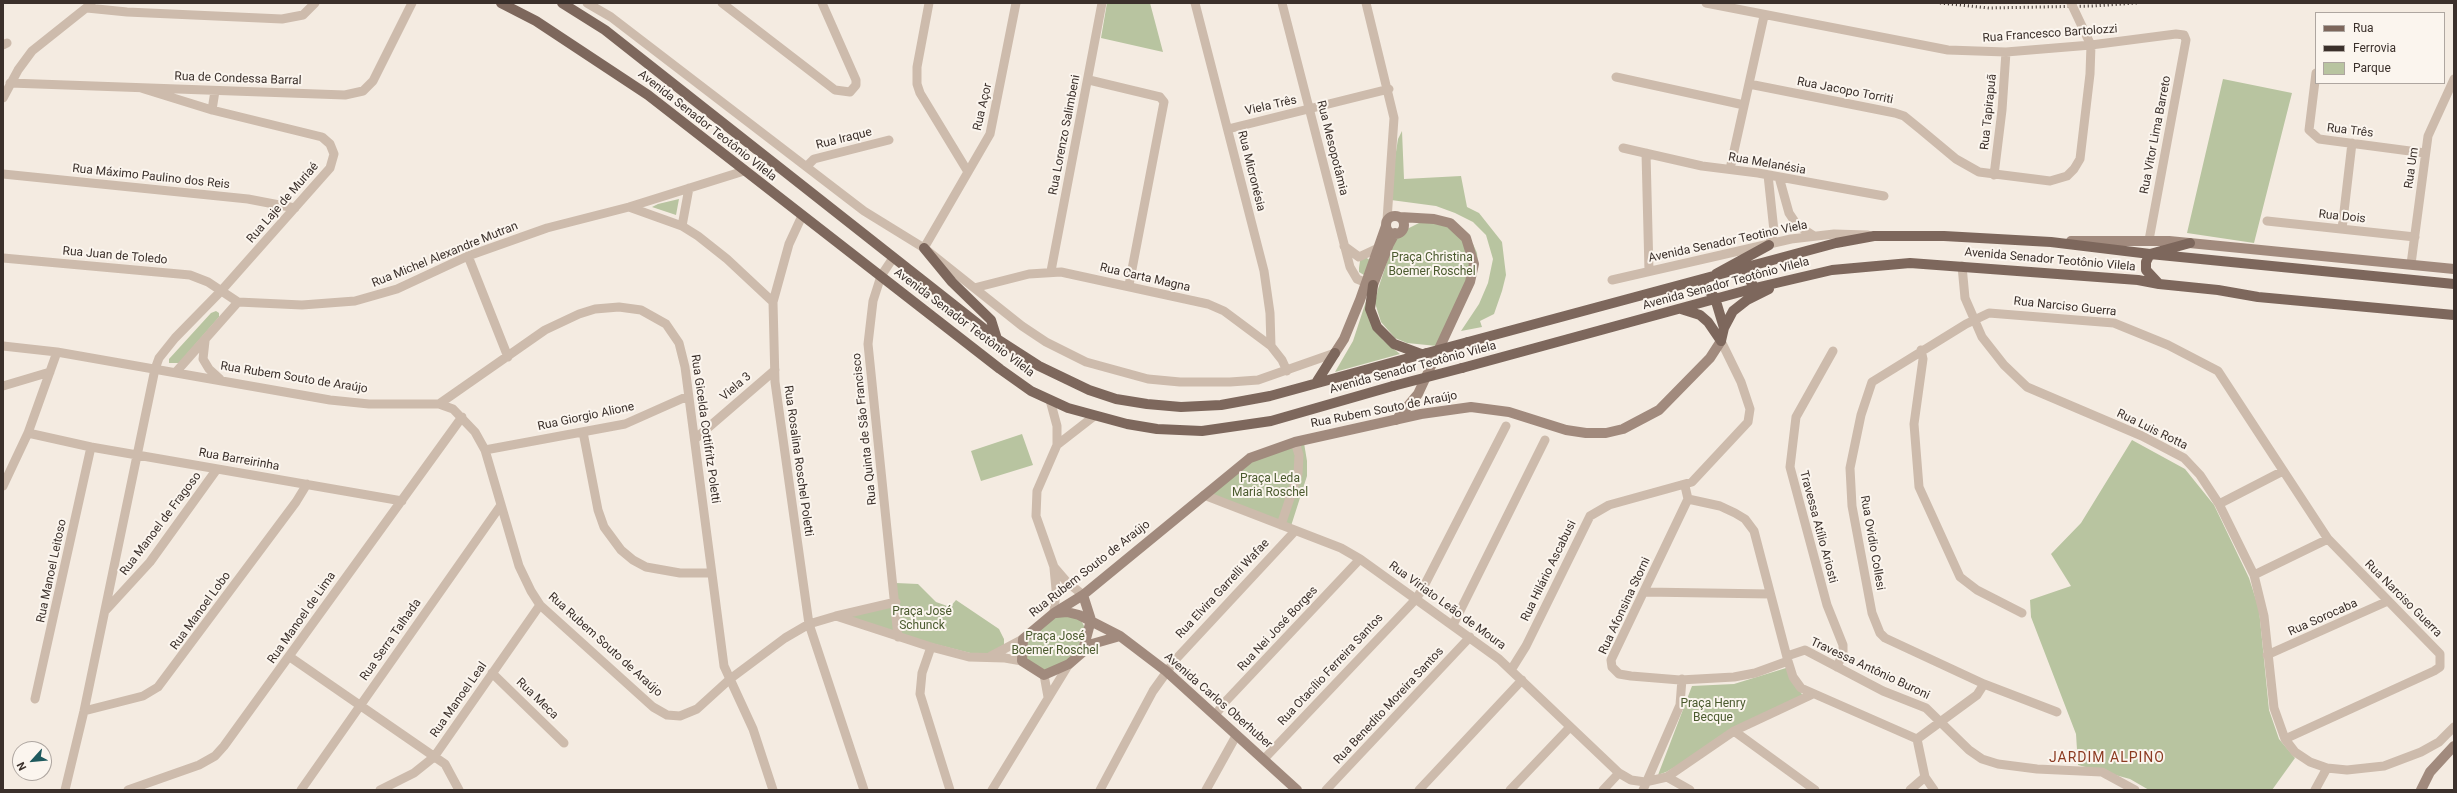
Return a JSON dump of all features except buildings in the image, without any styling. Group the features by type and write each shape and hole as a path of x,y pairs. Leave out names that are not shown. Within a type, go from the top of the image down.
{"main road":[{"name":"Avenida Senador Teotônio Vilela","path":"501,3 536,20 608,67 744,170 1000,369 1031,390 1050,400 1093,417 1157,429 1178,431 1221,429 1271,421 1392,386 1715,298 1832,270 1864,266 1910,263 2138,280 2159,284 2218,290 2258,297 2454,315"},
{"name":"Avenida Senador Teotônio Vilela","path":"562,3 605,30 893,258 998,339 1039,366 1066,381 1116,398 1147,404 1181,407 1237,403 1745,269 1836,243 1874,236 1944,236 2051,242 2150,254 2454,284"},
{"path":"2159,284 2146,270 2146,262 2150,254 2190,243"},
{"path":"1724,328 1715,298 1703,280 1769,245"},
{"path":"924,248 952,282 991,320 998,339"},
{"path":"1743,258 1745,269 1754,288"},
{"path":"1721,341 1724,328 1738,306 1787,281"},
{"path":"1369,284 1370,305 1377,327 1394,344 1425,354"},
{"path":"1679,309 1700,315 1708,322 1721,341"},
{"path":"1316,383 1335,353"}],"street":[{"path":"124,3 127,12"},
{"path":"3,98 10,83 27,57 39,44 90,5 127,12 282,19 303,15 315,3"},
{"name":"Rua de Condessa Barral","path":"10,83 345,95 363,91 373,81 412,3"},
{"path":"587,3 611,17 864,211 924,248 1017,323 1046,342 1086,362 1116,371 1148,379 1208,382 1258,380 1335,353 1344,339 1388,244 1399,226"},
{"path":"722,3 835,90 850,92 856,85 856,80 822,3"},
{"path":"929,3 917,67 917,84 920,93 968,172"},
{"name":"Rua Açor","path":"924,248 993,126 1016,3"},
{"name":"Rua Lorenzo Salimbeni","path":"1051,271 1089,80 1102,3"},
{"name":"Rua Micronésia","path":"1195,3 1264,271 1271,346"},
{"name":"Rua Mesopotâmia","path":"1282,3 1344,246 1354,275 1360,281 1369,284"},
{"path":"1366,3 1389,89 1395,130 1386,223 1376,249 1369,284"},
{"name":"Rua Francesco Bartolozzi","path":"1706,3 1764,16 1948,50 2006,52 2090,42 2176,34 2184,35"},
{"path":"2071,3 2090,42"},
{"path":"1730,169 1764,16"},
{"name":"Rua Vitor Lima Barreto","path":"2149,240 2186,40 2184,35"},
{"name":"Rua Jacopo Torriti","path":"1749,84 1904,116 1961,162 1979,172 2050,181 2067,176 2074,169 2080,159 2086,115 2090,42"},
{"name":"Rua Tapirapuã","path":"1994,175 2006,52"},
{"path":"1616,77 1744,105"},
{"name":"Rua Um","path":"2411,264 2428,136 2450,79"},
{"path":"1089,80 1160,97 1164,102 1129,285"},
{"name":"Rua Três","path":"2315,81 2309,130 2318,139 2426,153"},
{"name":"Rua Laje de Muriaé","path":"141,88 212,110 327,140 334,154 330,168 221,291 166,348 155,368"},
{"name":"Viela Três","path":"1228,129 1389,89"},
{"path":"212,110 215,91"},
{"name":"Rua Iraque","path":"807,166 814,159 890,140"},
{"path":"2342,229 2352,143"},
{"name":"Rua Melanésia","path":"1623,148 1702,166 1768,175 1884,196"},
{"path":"1646,153 1649,271"},
{"name":"Rua Michel Alexandre Mutran","path":"238,302 302,305 355,301 417,281 468,256 547,228 629,207 744,170"},
{"name":"Rua Máximo Paulino dos Reis","path":"3,174 248,199 296,208"},
{"path":"1768,175 1774,231 1769,245"},
{"path":"1779,178 1789,213 1798,225 1814,236"},
{"path":"682,226 689,188"},
{"path":"629,207 682,226 713,247 773,302"},
{"name":"Rua Rosalina Roschel Poletti","path":"802,216 787,249 773,302 775,370 809,624 864,790"},
{"path":"1386,223 1394,216 1399,226"},
{"path":"1386,223 1389,232 1399,226 1424,218 1444,220 1459,229 1470,247 1474,264 1470,282 1418,394 1396,420"},
{"name":"Rua Dois","path":"2267,221 2415,237"},
{"name":"Avenida Senador Teotino Viela","path":"1612,280 1814,236 1850,234 1874,236"},
{"name":"Avenida Senador Teotônio Vilela","path":"2051,242 2149,240 2454,269"},
{"path":"1344,246 1359,257 1376,249"},
{"path":"468,256 508,356"},
{"name":"Rua Juan de Toledo","path":"3,258 190,276 208,282 221,291"},
{"name":"Rua Quinta de São Francisco","path":"893,258 881,276 870,314 868,344 896,602 898,637"},
{"name":"Rua Luis Rotta","path":"1962,266 1965,298 1982,338 2026,387 2142,436 2184,458 2197,470 2219,504 2254,575 2264,616 2267,655 2274,708 2285,739"},
{"name":"Rua Carta Magna","path":"974,288 1007,278 1051,271 1129,285 1217,307 1245,324 1271,346 1287,371"},
{"path":"176,372 238,302 221,291"},
{"name":"Rua Gicelda Cottifritz Poletti","path":"439,404 557,323 579,314 607,308 641,310 666,324 677,338 684,360 721,653 730,679 753,729 773,790"},
{"name":"Rua Narciso Guerra","path":"1973,319 1994,312 2114,323 2213,367 2225,378 2283,471 2328,539 2439,652 2441,659 2440,667 2285,739"},
{"name":"Rua Ovidio Collesi","path":"1973,319 1921,350 1872,382 1865,400 1850,468 1852,506 1872,613 1880,633 1885,638 1984,684 2058,712"},
{"path":"205,340 203,359 209,369 221,380"},
{"name":"Rua Rubem Souto de Araújo","path":"988,658 1023,639 1054,613 1083,595 1250,458 1295,442 1421,414 1464,407 1488,408 1566,430 1606,433 1630,426 1658,410 1710,358 1721,341"},
{"name":"Rua Hilário Ascabusi","path":"1511,670 1526,646 1590,516 1609,504 1685,486 1698,478 1744,428 1750,417 1750,409 1742,382 1721,341"},
{"name":"Rua Rubem Souto de Araújo","path":"3,346 57,352 347,402 439,404 453,409 475,432 485,450 518,566 530,591 540,606 653,707 667,715 680,716 697,709 730,679 763,653 809,624 836,616"},
{"path":"1921,350 1923,359 1914,424 1919,487 1960,578 1977,590 2022,613"},
{"name":"Travessa Atílio Ariosti","path":"1833,351 1797,416 1790,467 1827,605 1843,645 1843,654 1837,667"},
{"path":"3,486 6,473 28,433 57,352"},
{"path":"65,790 106,610 136,454 155,368"},
{"name":"Viela 3","path":"695,439 775,370"},
{"path":"3,386 50,372"},
{"path":"1418,394 1421,414"},
{"name":"Rua Giorgio Alione","path":"485,450 583,432 637,420 688,396"},
{"path":"1050,400 1057,426 1057,445 1037,491 1035,507 1040,532 1054,567 1056,589 1054,613 1072,613 1091,620"},
{"name":"Rua Manoel de Lima","path":"128,790 199,765 215,756 290,657 462,417"},
{"path":"1057,445 1093,417"},
{"name":"Rua Otacílio Ferreira Santos","path":"1264,759 1416,599 1506,426"},
{"path":"583,432 598,510 604,527 620,550 633,560 646,567 680,573 711,573"},
{"name":"Rua Barreirinha","path":"28,433 91,447 402,501"},
{"path":"1453,625 1545,440"},
{"path":"1281,525 1298,474 1299,455 1295,442"},
{"name":"Rua Manoel Leitoso","path":"35,700 91,447"},
{"name":"Rua Manoel de Fragoso","path":"106,610 150,562 217,469"},
{"path":"2219,504 2283,471"},
{"name":"Rua Manoel Lobo","path":"84,711 143,696 158,687 296,502 307,484"},
{"path":"1685,486 1688,499 1728,510 1740,516 1754,531 1787,658 1793,677 1801,688 1917,739"},
{"name":"Rua Viriato Leão de Moura","path":"1204,495 1340,548 1360,559 1470,637 1522,680 1619,773 1644,786"},
{"name":"Rua Afonsina Storni","path":"1688,499 1645,592 1611,660 1612,668 1619,674 1631,676 1682,679 1734,677 1755,673 1787,658"},
{"name":"Rua Serra Talhada","path":"301,790 501,505"},
{"name":"Rua Elvira Garrelli Wafae","path":"1100,790 1153,690 1166,671 1196,636 1295,531"},
{"path":"2254,575 2328,539"},
{"name":"Rua Nei José Borges","path":"1215,715 1226,701 1360,559"},
{"path":"1054,567 1066,581 1083,595 1091,620 1083,650"},
{"path":"1645,592 1770,594"},
{"name":"Rua Sorocaba","path":"2267,655 2388,601"},
{"path":"836,616 896,602"},
{"name":"Rua Manoel Leal","path":"380,790 414,774 434,757 540,606"},
{"path":"836,616 898,637 969,657 1022,661 1044,675 1048,697"},
{"name":"Avenida Carlos Oberhuber","path":"1091,620 1120,636 1166,671 1297,790"},
{"path":"992,790 1069,664 1083,650 1102,639 1120,636"},
{"name":"Rua Benedito Moreira Santos","path":"1326,790 1470,637"},
{"path":"1022,661 1023,639"},
{"path":"931,647 922,673 920,694 950,790"},
{"name":"Travessa Antônio Buroni","path":"1787,658 1805,650 1883,691 1926,708 1969,750 1982,759 1998,764 2037,769 2102,772 2135,790"},
{"path":"290,657 449,768 459,790"},
{"path":"1044,675 1069,664"},
{"name":"Rua Meca","path":"492,673 564,743"},
{"path":"1644,786 1680,705 1682,679"},
{"path":"1419,790 1522,680"},
{"path":"1917,739 1977,695 1984,684"},
{"path":"1644,786 1667,777 1734,731 1813,694"},
{"path":"1510,790 1570,727"},
{"path":"2285,739 2300,756 2310,762 2327,768 2347,770 2375,768 2399,762 2433,745 2454,727"},
{"path":"1734,731 1815,790"},
{"path":"1206,790 1236,736"},
{"path":"1917,739 1925,777 1934,790"},
{"path":"2421,790 2430,772 2454,746"},
{"path":"2315,790 2327,768"},
{"path":"1602,790 1619,773"},
{"path":"1667,777 1690,790"},
{"path":"1910,790 1925,777"}],"green space":[{"path":"1107,3 1150,3 1163,52 1101,38"},
{"path":"2223,79 2292,93 2254,243 2187,233"},
{"name":"Praça Christina Boemer Roschel","path":"1402,131 1404,179 1461,176 1467,207 1479,213 1502,242 1506,275 1494,314 1480,321 1482,327 1461,331 1479,304 1488,283 1493,259 1486,235 1473,222 1436,206 1391,200 1389,196 1398,139"},
{"path":"679,199 676,215 652,207 658,204"},
{"name":"Praça Christina Boemer Roschel","path":"1421,222 1446,222 1473,244 1477,253 1478,263 1437,346 1407,343 1395,338 1381,322 1375,303 1378,289 1395,238 1401,232"},
{"path":"1365,257 1370,260 1364,275 1359,272 1359,268 1360,261"},
{"name":"Praça Christina Boemer Roschel","path":"1370,289 1377,331 1383,340 1400,354 1335,372 1353,341"},
{"path":"216,311 219,313 219,317 179,363 169,363 169,359 211,313"},
{"path":"1022,434 1033,465 981,481 971,451"},
{"path":"2132,440 2185,469 2214,505 2249,578 2259,609 2269,710 2279,739 2295,758 2272,790 2149,790 2130,779 2078,765 2076,734 2031,617 2030,600 2071,586 2051,554 2081,523"},
{"name":"Praça Leda Maria Roschel","path":"1304,443 1307,461 1307,476 1291,526 1211,494 1251,461"},
{"name":"Praça José Schunck","path":"896,583 918,584 936,602 950,607 956,600 999,629 1004,639 1004,648 982,656 899,635"},
{"path":"894,598 896,635 840,616"},
{"name":"Praça José Boemer Roschel","path":"1053,615 1080,618 1085,628 1083,643 1070,662 1042,673 1025,660 1022,646"},
{"name":"Praça Henry Becque","path":"1786,668 1803,696 1658,775 1692,686 1734,684"}],"railway":[{"path":"1940,3 1989,8 2092,6 2137,3"}],"district":[{"name":"JARDIM ALPINO","path":"2107,758"}]}
